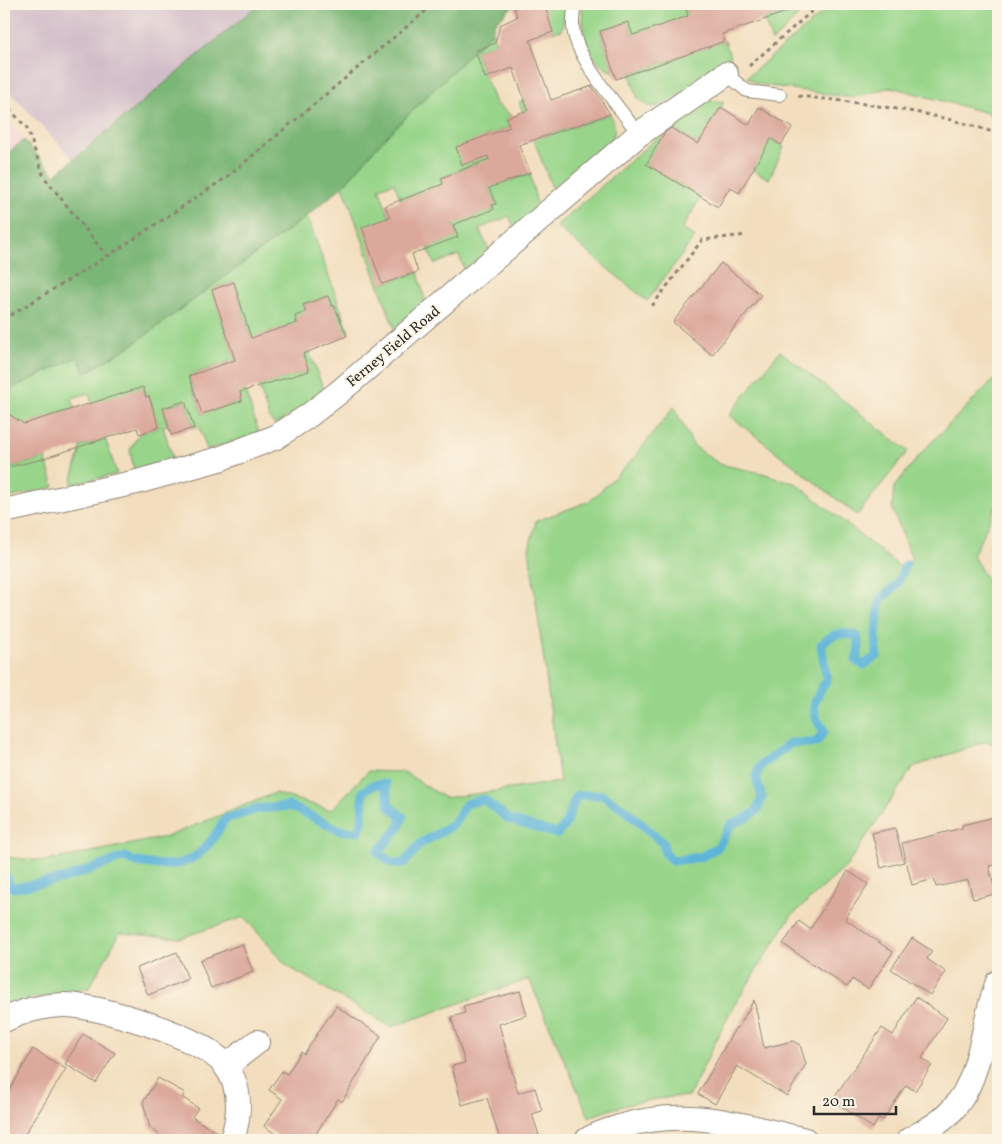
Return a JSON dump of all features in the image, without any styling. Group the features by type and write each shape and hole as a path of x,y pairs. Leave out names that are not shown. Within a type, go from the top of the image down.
{"street":[{"name":"Ferney Field Road","path":"4,511 196,466 276,437 338,393 639,134 726,74"},
{"path":"909,1140 940,1121 962,1098 978,1059 984,1024 998,982"},
{"path":"4,1020 24,1010 63,1005 121,1016 180,1036 216,1055 226,1066 234,1084 239,1107 232,1140"},
{"path":"226,1066 257,1042"},
{"path":"587,1140 598,1134 640,1121 683,1117 716,1119 805,1140"}],"lane":[{"path":"575,4 572,23 578,46 588,64 639,134"},
{"path":"726,74 746,91 780,95"}],"path":[{"path":"4,319 108,256 227,177 434,4"},
{"path":"726,74 742,73 820,4"},
{"path":"780,95 841,101 970,124 998,134"},
{"path":"4,104 27,128 44,177 108,256"},
{"path":"652,306 702,240 747,235"}],"shaded area":[{"path":"4,4 259,4 73,159 4,86"},
{"path":"4,118 24,140 4,156"}],"green space":[{"path":"259,4 515,4 494,24 492,32 380,143 343,186 307,216 135,343 84,374 78,357 4,392 4,156 24,140 55,175"},
{"path":"541,4 566,4 562,30 553,32"},
{"path":"582,4 684,4 699,49 725,41 731,59 680,95 668,102 651,107 638,99 630,74 685,55 674,22 633,35 628,22 600,31 614,72 596,61 591,53 583,25"},
{"path":"774,4 810,4 772,42 764,19 778,15"},
{"path":"833,4 998,4 998,116 891,87 853,98 757,84 747,77"},
{"path":"492,32 506,71 503,71 493,44 475,51 495,103 512,116 506,118 510,127 481,138 495,174 510,181 530,173 538,210 515,229 509,216 479,229 490,252 466,274 459,255 434,264 428,248 458,236 438,186 401,200 394,183 379,188 395,232 382,284 418,272 427,309 396,333 343,186 380,143","holes":["479,163 495,203 492,205 494,209 457,219 441,178"]},
{"path":"529,99 543,137 610,114 614,123 614,133 611,141 598,158 555,195 519,102"},
{"path":"710,100 724,102 708,128 759,132 784,147 769,179 753,170 755,166 738,157 723,159 669,127"},
{"path":"669,127 646,164 701,197 682,229 695,237 647,301 556,226"},
{"path":"307,216 349,332 345,333 334,305 332,306 328,296 304,305 306,312 295,317 325,392 275,425 269,418 259,386 308,371 298,338 282,328 269,332 255,351 234,282 212,289 259,433 207,450 199,426 194,428 185,401 163,408 168,425 163,426 173,460 134,470 130,450 139,434 159,427 149,396 146,397 143,387 104,435 117,474 72,484 80,447 104,439 89,393 72,398 75,408 34,421 54,487 4,499 4,468 40,460 12,416 4,418 4,392 78,357 85,373 135,343","holes":["229,362 242,401 202,414 189,376"]},
{"path":"780,351 908,451 857,515 729,415"},
{"path":"998,375 998,502 973,556 998,599 998,748 987,741 913,767 846,867 791,916 730,1012 689,1096 638,1102 589,1117 529,979 391,1027 287,966 244,917 180,938 120,933 89,988 4,1004 4,857 46,861 166,837 275,793 331,810 368,771 404,772 445,798 560,782 529,549 536,521 590,501 631,461 674,407 693,445 719,464 762,473 797,484 900,567 912,559 892,508 894,487 923,451"}],"building":[{"path":"513,4 541,4 545,7 553,32 530,40 551,100 592,86 610,114 519,145 530,173 489,188 496,204 492,205 494,209 453,225 458,237 412,254 418,272 382,284 362,227 390,217 385,206 443,184 441,178 489,159 488,156 462,165 456,147 510,127 506,118 528,110 513,68 485,78 475,51 495,43 500,25 517,17"},
{"path":"684,4 798,4 798,8 722,34 725,41 616,79 600,31 628,22 633,35 688,16"},
{"path":"721,107 749,125 759,107 792,128 781,145 771,139 739,193 730,187 718,207 646,164 665,132 671,128 698,144"},
{"path":"721,263 761,295 712,355 673,322"},
{"path":"234,282 251,338 297,323 295,316 306,312 303,305 328,296 332,306 334,305 347,336 303,354 309,371 240,392 242,401 202,414 189,376 235,360 212,290"},
{"path":"143,387 146,397 149,396 159,427 139,434 137,428 39,460 4,468 4,411 24,424"},
{"path":"185,401 194,428 171,435 163,408"},
{"path":"998,816 998,864 989,866 996,894 973,899 968,880 936,887 934,879 912,885 902,843 962,828 962,825"},
{"path":"895,828 904,862 881,868 872,833"},
{"path":"848,871 868,884 845,919 893,952 868,989 852,979 847,987 783,944 799,921 810,929"},
{"path":"912,938 932,951 927,959 946,972 930,995 891,969"},
{"path":"242,944 253,972 211,988 200,960"},
{"path":"177,952 188,979 148,995 137,968"},
{"path":"520,991 527,1015 499,1024 518,1093 535,1088 542,1111 532,1114 539,1135 520,1140 500,1140 487,1098 462,1105 452,1066 465,1063 451,1017 465,1013 463,1006"},
{"path":"916,997 947,1018 922,1058 932,1065 915,1091 906,1085 883,1120 879,1118 873,1128 832,1100 882,1028 893,1035"},
{"path":"754,1000 764,1048 793,1041 800,1045 806,1064 787,1096 737,1066 715,1104 698,1094 736,1027 738,1028"},
{"path":"336,1006 381,1036 342,1102 338,1099 312,1140 284,1140 264,1126 282,1099 269,1090 282,1071 287,1074 301,1052 304,1054"},
{"path":"83,1034 115,1053 96,1083 65,1064"},
{"path":"33,1049 66,1069 21,1140 4,1140 4,1100"},
{"path":"158,1078 185,1093 182,1097 198,1108 192,1117 219,1134 219,1140 167,1140 150,1128 143,1102"}],"waterway":[{"path":"4,876 7,877 9,886 14,888 63,879 125,857 141,863 176,864 187,861 204,849 225,819 258,809 290,806 339,830 358,832 362,823 363,792 373,785 386,784 389,806 403,817 399,827 378,852 393,864 404,863 420,844 453,825 466,804 483,799 510,820 557,834 565,825 577,795 602,795 623,808 663,843 665,853 672,861 701,857 718,847 731,824 745,819 757,810 762,798 756,777 760,766 791,743 816,743 824,731 816,718 816,699 827,680 821,645 829,638 838,634 851,634 857,636 859,648 856,661 864,665 877,656 876,636 880,600 897,584 906,565"}]}
